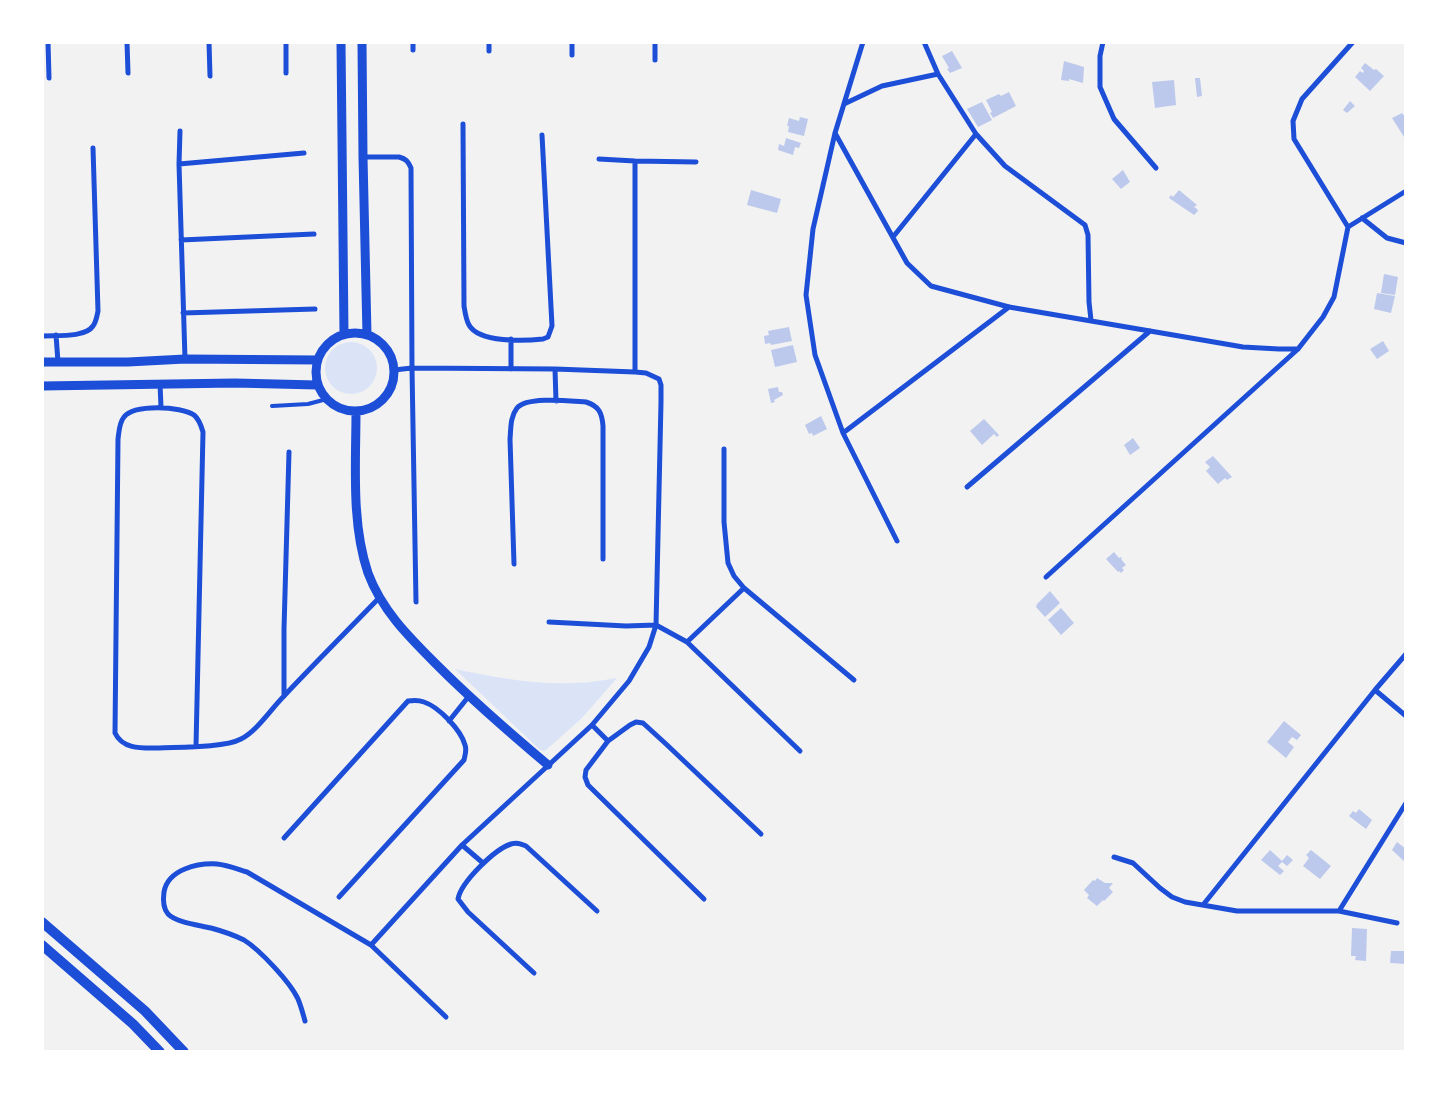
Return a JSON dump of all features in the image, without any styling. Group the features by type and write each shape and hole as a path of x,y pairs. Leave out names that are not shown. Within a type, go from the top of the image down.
{"main road":[{"path":"42,922 145,1011 184,1052"},
{"path":"42,945 133,1024 160,1052"}],"street":[{"path":"48,42 49,78"},
{"path":"128,42 128,73"},
{"path":"209,42 210,76"},
{"path":"286,42 286,72"},
{"path":"341,42 344,334"},
{"path":"362,42 367,334"},
{"path":"413,42 413,50"},
{"path":"489,42 489,51"},
{"path":"572,42 572,55"},
{"path":"655,42 655,60"},
{"path":"863,42 835,133 813,229 806,295 816,355 843,433 897,541"},
{"path":"924,42 938,74 976,134 1005,166 1085,226 1088,235 1091,320"},
{"path":"1103,42 1100,56 1100,87 1114,119 1156,168"},
{"path":"1046,577 1298,348 1324,317 1334,297 1348,227 1294,139 1293,121 1302,99 1353,42"},
{"path":"844,104 882,86 938,74"},
{"path":"464,124 464,297 466,315 468,325 478,335 489,338 544,339 548,336 552,326 542,135"},
{"path":"180,131 185,359"},
{"path":"835,133 908,263 931,286 1009,307 1091,320 1150,332 1243,347 1298,348"},
{"path":"893,237 976,134"},
{"path":"42,336 86,332 92,328 97,317 93,148"},
{"path":"180,164 304,153"},
{"path":"363,157 404,158 409,162 410,168 416,602"},
{"path":"599,159 696,162"},
{"path":"635,161 635,372"},
{"path":"1348,227 1406,191"},
{"path":"1362,218 1387,238 1406,243"},
{"path":"182,240 314,234"},
{"path":"843,433 1009,307"},
{"path":"183,313 315,309"},
{"path":"967,487 1150,332"},
{"path":"344,334 367,334 380,342 390,355 394,370 392,382 387,394 378,403 367,409 356,411 340,408 327,399 317,385 316,372 320,354 334,338 344,334"},
{"path":"56,335 58,362"},
{"path":"511,339 512,369"},
{"path":"42,362 128,362 185,359 318,360"},
{"path":"371,945 462,845 592,725 629,681 649,647 656,625 661,385 659,379 635,372 556,369 412,368 394,370"},
{"path":"556,369 556,400"},
{"path":"42,386 235,383 317,385"},
{"path":"160,384 161,407"},
{"path":"514,564 510,439 512,417 517,408 523,403 532,401 586,402 594,404 599,409 603,426 603,559"},
{"path":"196,746 203,432 197,418 185,410 161,407 135,411 124,416 118,433 115,733 124,744 144,748 196,746 221,744 240,740 252,731 379,598"},
{"path":"356,411 358,520 361,544 368,572 379,598 404,632 469,696 548,765"},
{"path":"724,449 726,554 734,576 744,588 854,680"},
{"path":"284,696 289,452"},
{"path":"686,642 744,588"},
{"path":"549,622 626,626 656,625 686,642 800,752"},
{"path":"1203,905 1406,654"},
{"path":"1375,690 1406,716"},
{"path":"449,721 469,696"},
{"path":"284,838 408,701 417,700 425,702 433,706 449,721 459,732 465,744 464,760 339,897"},
{"path":"704,899 588,784 585,777 586,770 608,742 630,725 636,722 642,723 761,834"},
{"path":"592,725 608,742"},
{"path":"1339,911 1406,803"},
{"path":"534,974 468,912 458,899 459,892 482,863 512,843 526,846 597,911"},
{"path":"462,845 482,863"},
{"path":"1114,857 1133,863 1160,888 1172,897 1185,902 1237,911 1339,911 1397,923"},
{"path":"305,1021 298,999 289,985 265,958 244,940 223,932 180,921 168,913 163,902 164,889 172,876 188,867 204,864 218,864 247,872 371,945 446,1017"}],"lane":[{"path":"272,406 308,404 327,399"}],"shaded area":[{"path":"346,342 356,342 370,349 377,363 377,373 370,387 356,394 346,394 336,390 329,383 325,373 325,363 329,353 336,346"},
{"path":"455,669 544,683 580,683 617,678 582,718 545,751 540,750"}],"building":[{"path":"952,51 962,68 950,73 942,56"},
{"path":"1064,61 1084,67 1083,83 1069,79 1069,81 1061,80"},
{"path":"1365,63 1384,76 1370,91 1355,77 1360,71 1363,73 1364,71 1361,68"},
{"path":"1195,78 1200,78 1202,96 1197,97"},
{"path":"1174,80 1176,105 1155,108 1152,82"},
{"path":"1009,92 1016,106 993,118 986,100"},
{"path":"1350,101 1355,106 1347,113 1343,110"},
{"path":"982,102 992,120 978,127 967,109"},
{"path":"1402,113 1406,118 1406,136 1404,137 1392,118"},
{"path":"800,117 808,119 804,136 788,132 789,118 799,121"},
{"path":"786,138 801,143 799,148 795,147 793,155 778,150 779,144 784,146"},
{"path":"1123,170 1130,182 1121,189 1112,179"},
{"path":"751,190 781,199 777,213 747,205"},
{"path":"1179,190 1197,205 1194,207 1198,211 1194,215 1169,198 1171,195 1173,197"},
{"path":"1384,274 1398,277 1395,295 1381,293"},
{"path":"1377,293 1395,296 1391,313 1374,309"},
{"path":"789,327 792,341 771,345 770,343 765,344 764,336 769,335 768,331"},
{"path":"1383,341 1389,351 1377,359 1370,349"},
{"path":"793,345 797,362 775,367 771,350"},
{"path":"778,387 779,392 782,392 783,395 771,403 768,389"},
{"path":"821,416 827,429 813,436 812,433 809,434 805,425"},
{"path":"984,419 999,435 997,437 994,434 982,445 970,431"},
{"path":"1133,438 1140,448 1130,455 1124,445"},
{"path":"1213,456 1232,477 1227,480 1225,478 1218,484 1206,471 1210,467 1205,462"},
{"path":"1114,552 1119,558 1122,558 1126,565 1122,568 1124,570 1121,573 1106,559"},
{"path":"1050,591 1060,603 1045,617 1036,607"},
{"path":"1061,608 1074,623 1061,635 1048,620"},
{"path":"1284,721 1301,735 1297,740 1292,737 1288,742 1294,747 1286,758 1267,742"},
{"path":"1359,809 1372,820 1366,829 1349,816 1353,811 1356,813"},
{"path":"1397,842 1406,849 1406,863 1392,850"},
{"path":"1270,850 1282,861 1287,855 1293,860 1287,866 1282,862 1278,866 1284,871 1280,875 1261,860"},
{"path":"1311,850 1331,866 1320,879 1303,866 1309,858 1306,855"},
{"path":"1097,878 1105,883 1113,883 1109,888 1113,892 1097,906 1087,898 1089,895 1084,890"},
{"path":"1352,928 1367,929 1366,961 1355,960 1356,956 1351,956"},
{"path":"1391,951 1406,951 1406,964 1390,963"}]}
